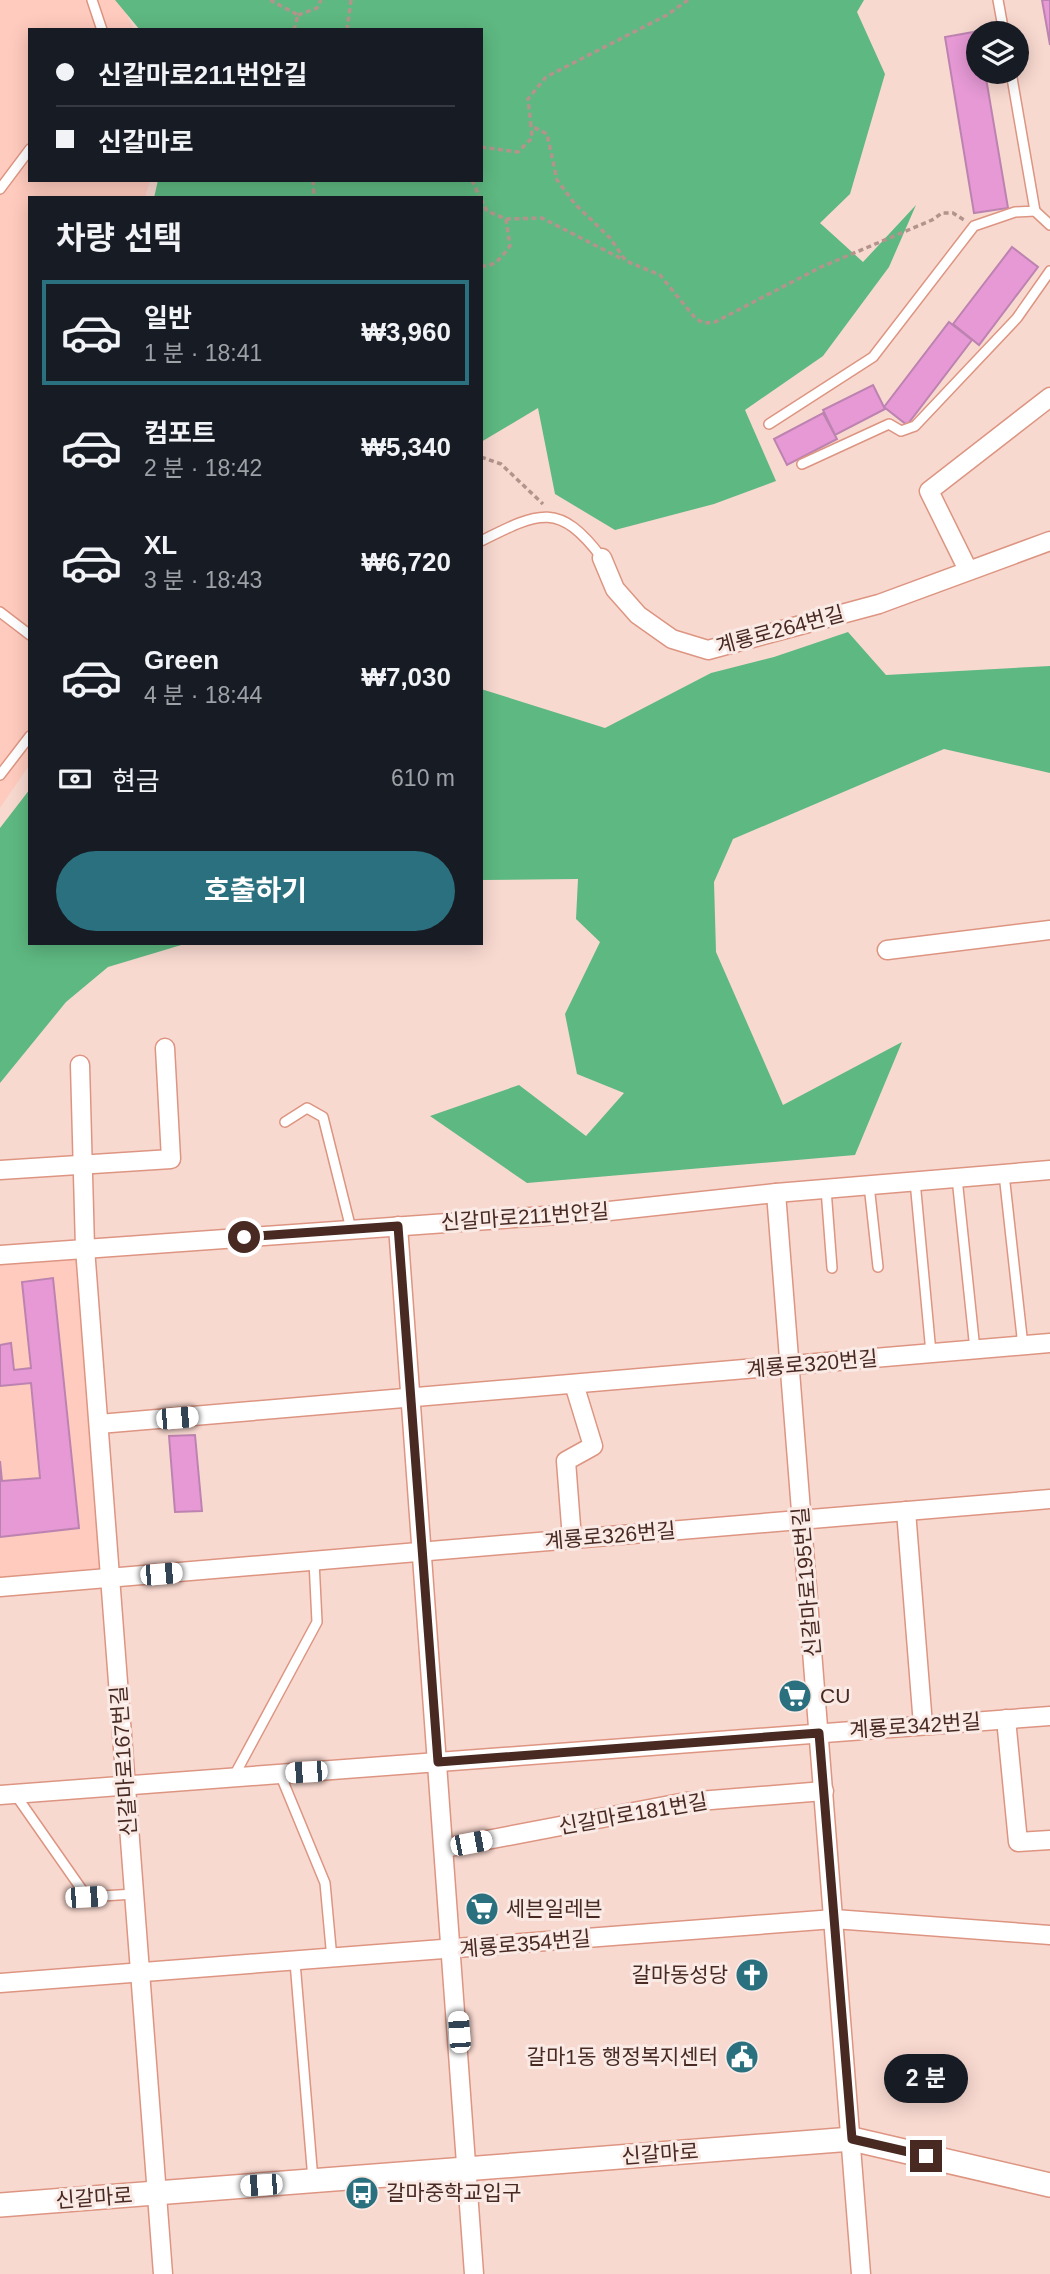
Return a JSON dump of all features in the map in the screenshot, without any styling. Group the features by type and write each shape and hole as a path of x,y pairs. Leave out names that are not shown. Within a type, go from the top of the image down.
{"street":[{"path":"968,570 929,491 1050,397"},
{"name":"계룡로264번길","path":"602,558 615,589 638,615 672,639 708,649 879,604 1050,541"},
{"path":"887,950 1050,930"},
{"path":"0,1170 171,1159 165,1048"},
{"name":"신갈마로167번길","path":"80,1065 85,1248 163,2274"},
{"name":"신갈마로211번안길","path":"0,1255 600,1212 776,1193 1050,1170"},
{"name":"신갈마로195번길","path":"776,1193 852,2139"},
{"path":"398,1226 469,2169 474,2274"},
{"name":"계룡로320번길","path":"99,1424 1050,1343"},
{"path":"572,1539 566,1461 593,1446 574,1384"},
{"name":"계룡로326번길","path":"0,1587 1050,1499"},
{"path":"906,1511 923,1725"},
{"name":"계룡로342번길","path":"8,1795 1050,1716"},
{"name":"계룡로342번길","path":"1006,1719 1018,1843 1050,1840"},
{"name":"신갈마로181번길","path":"445,1848 686,1802 824,1791"},
{"name":"계룡로354번길","path":"0,1983 140,1975 834,1919 1050,1935"},
{"path":"852,2139 861,2274"},
{"name":"신갈마로","path":"0,2205 852,2139 1050,2185"}],"lane":[{"path":"92,0 101,28"},
{"path":"998,0 1002,21"},
{"path":"1013,84 1035,211 1050,225"},
{"path":"0,189 28,152"},
{"path":"769,424 873,358 974,226 1015,212 1035,211"},
{"path":"802,464 889,424 901,431 915,426 1017,318 1050,271"},
{"path":"483,540 535,517 555,516"},
{"name":"계룡로264번길","path":"555,516 587,538 602,558"},
{"path":"0,612 28,633"},
{"path":"0,775 28,739"},
{"path":"285,1122 307,1108 323,1117 351,1229"},
{"path":"1004,1174 1023,1346"},
{"path":"957,1178 975,1350"},
{"path":"915,1181 931,1353"},
{"path":"869,1185 878,1267"},
{"path":"826,1189 832,1268"},
{"path":"233,1778 317,1622 314,1561"},
{"path":"280,1774 325,1883 332,1959"},
{"name":"계룡로342번길","path":"8,1795 86,1897 134,1894"},
{"path":"295,1962 313,2181"}],"path":[{"path":"270,0 298,15 317,8 321,0"},
{"path":"347,28 351,0"},
{"path":"483,147 519,152 532,138 528,99 546,77 667,15 688,0"},
{"path":"295,28 298,15"},
{"path":"531,126 547,134 557,180 575,204 610,238 626,261"},
{"path":"483,203 487,211 506,219 542,218 626,261 660,275 682,304 704,323 715,322 821,267 932,220 942,213 953,214 974,226"},
{"path":"483,266 489,267 500,259 510,246 506,219"},
{"path":"483,458 501,464 555,516"}],"shaded area":[{"path":"0,0 120,0 133,28 28,28 28,182 149,182 146,196 28,196 28,767 0,808"},
{"path":"76,1258 102,1572 0,1580 0,1265"}],"green space":[{"path":"115,0 864,0 857,12 885,74 850,194 820,223 863,262 916,205 889,267 823,356 745,410 776,481 714,504 615,530 555,494 538,408 483,441 483,196 154,196 158,182 483,182 483,28 138,28"},
{"path":"848,632 886,675 1050,666 1050,773 944,749 733,839 714,882 716,952 783,1105 902,1042 855,1155 527,1183 430,1116 519,1085 586,1136 624,1093 577,1074 565,1014 600,942 576,919 578,879 483,880 483,690 605,728 711,673 774,657"},
{"path":"28,792 28,945 181,945 108,967 66,1002 0,1083 0,828"}],"building":[{"path":"1042,0 1050,0 1050,45"},
{"path":"966,33 966,84 987,84 1008,208 974,213 945,37"},
{"path":"1012,247 1038,267 979,345 953,324"},
{"path":"949,322 972,340 907,425 884,407"},
{"path":"873,385 885,409 835,435 823,410"},
{"path":"823,413 837,439 787,465 774,439"},
{"path":"53,1278 79,1528 0,1537 0,1461 2,1481 40,1478 31,1383 0,1386 0,1345 11,1343 14,1370 31,1368 22,1282"},
{"path":"195,1435 202,1511 175,1512 169,1436"}],"place":[{"name":"CU","path":"795,1696"},
{"name":"세븐일레븐","path":"482,1909"},
{"name":"갈마동성당","path":"752,1975"},
{"name":"갈마1동 행정복지센터","path":"742,2057"},
{"name":"갈마중학교입구","path":"362,2193"}],"route":[{"path":"244,1237 398,1226 438,1762 819,1733 852,2139 926,2156"}]}
